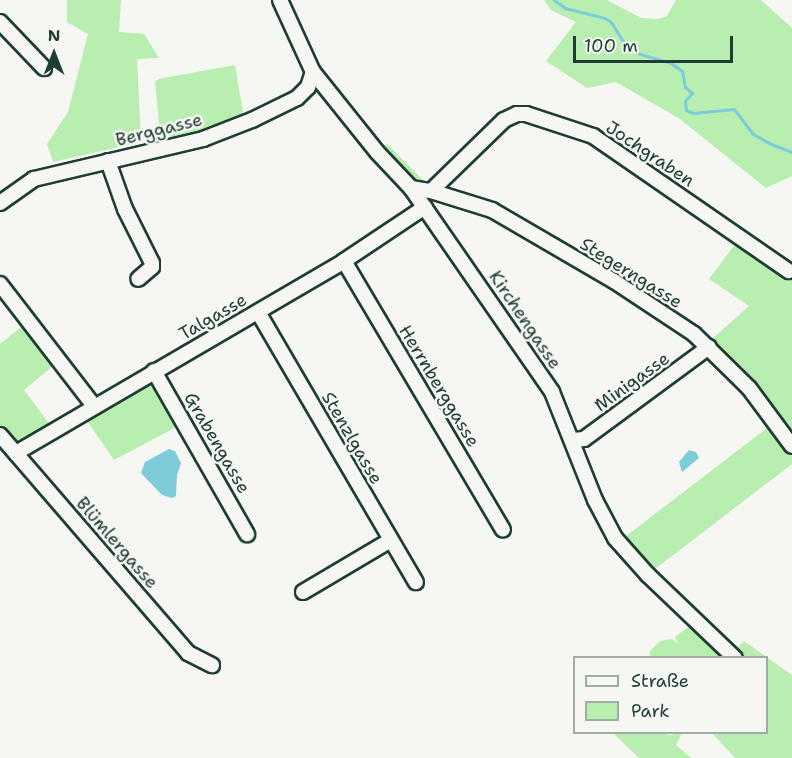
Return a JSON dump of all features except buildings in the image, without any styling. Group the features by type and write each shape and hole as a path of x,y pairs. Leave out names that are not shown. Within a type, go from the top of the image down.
{"street":[{"name":"Kirchengasse","path":"280,0 313,72 377,152 411,188 552,392 595,500 615,538 648,575 734,656"},
{"path":"0,22 44,68"},
{"name":"Berggasse","path":"0,203 34,179 203,139 252,120 297,98 308,87 313,72"},
{"name":"Jochgraben","path":"431,191 504,120 517,114 526,114 593,136 789,271"},
{"path":"108,161 125,209 153,263 152,267 138,279"},
{"name":"Stegerngasse","path":"411,188 431,191 492,210 614,281 709,347 749,388 792,446"},
{"name":"Talgasse","path":"16,453 344,261 425,207"},
{"name":"Herrnberggasse","path":"344,261 503,530"},
{"path":"0,284 93,406"},
{"name":"Stenzlgasse","path":"258,312 416,582"},
{"name":"Minigasse","path":"573,440 584,439 709,347"},
{"name":"Grabengasse","path":"154,371 247,534"},
{"name":"Blümlergasse","path":"0,435 188,653 212,665"},
{"path":"303,592 390,540"}],"green space":[{"path":"67,0 121,0 119,32 144,34 159,58 137,59 141,142 53,162 47,144 68,112 88,34 67,22"},
{"path":"544,0 607,0 641,18 658,19 667,16 676,0 761,0 792,28 792,176 766,188 680,119 616,82 587,88 546,61 576,22 551,10"},
{"path":"235,65 244,118 209,131 175,138 160,133 155,82 159,79"},
{"path":"387,144 423,180 419,184 406,178 379,151"},
{"path":"736,243 784,280 792,272 792,438 763,395 711,340 749,306 709,279"},
{"path":"25,324 54,365 24,390 51,426 24,441 12,441 0,430 0,344"},
{"path":"149,381 156,384 180,425 114,460 85,418"},
{"path":"772,424 792,454 792,464 651,572 625,537"},
{"path":"692,624 726,656 651,656 649,652 660,641 672,639 678,644 675,637"},
{"path":"744,641 765,656 730,656"},
{"path":"768,658 792,675 792,758 735,758 713,734 768,734"},
{"path":"614,734 682,734 676,745 691,758 639,758"}],"water":[{"path":"169,449 175,451 181,463 177,475 176,496 172,498 162,495 141,473 145,462"},
{"path":"689,450 696,452 699,458 682,472 679,462"}],"waterway":[{"path":"554,0 565,8 605,18 611,22 626,46 640,54 671,63 682,71 685,87 692,93 685,101 686,110 693,113 734,109 753,134 792,152"}]}
